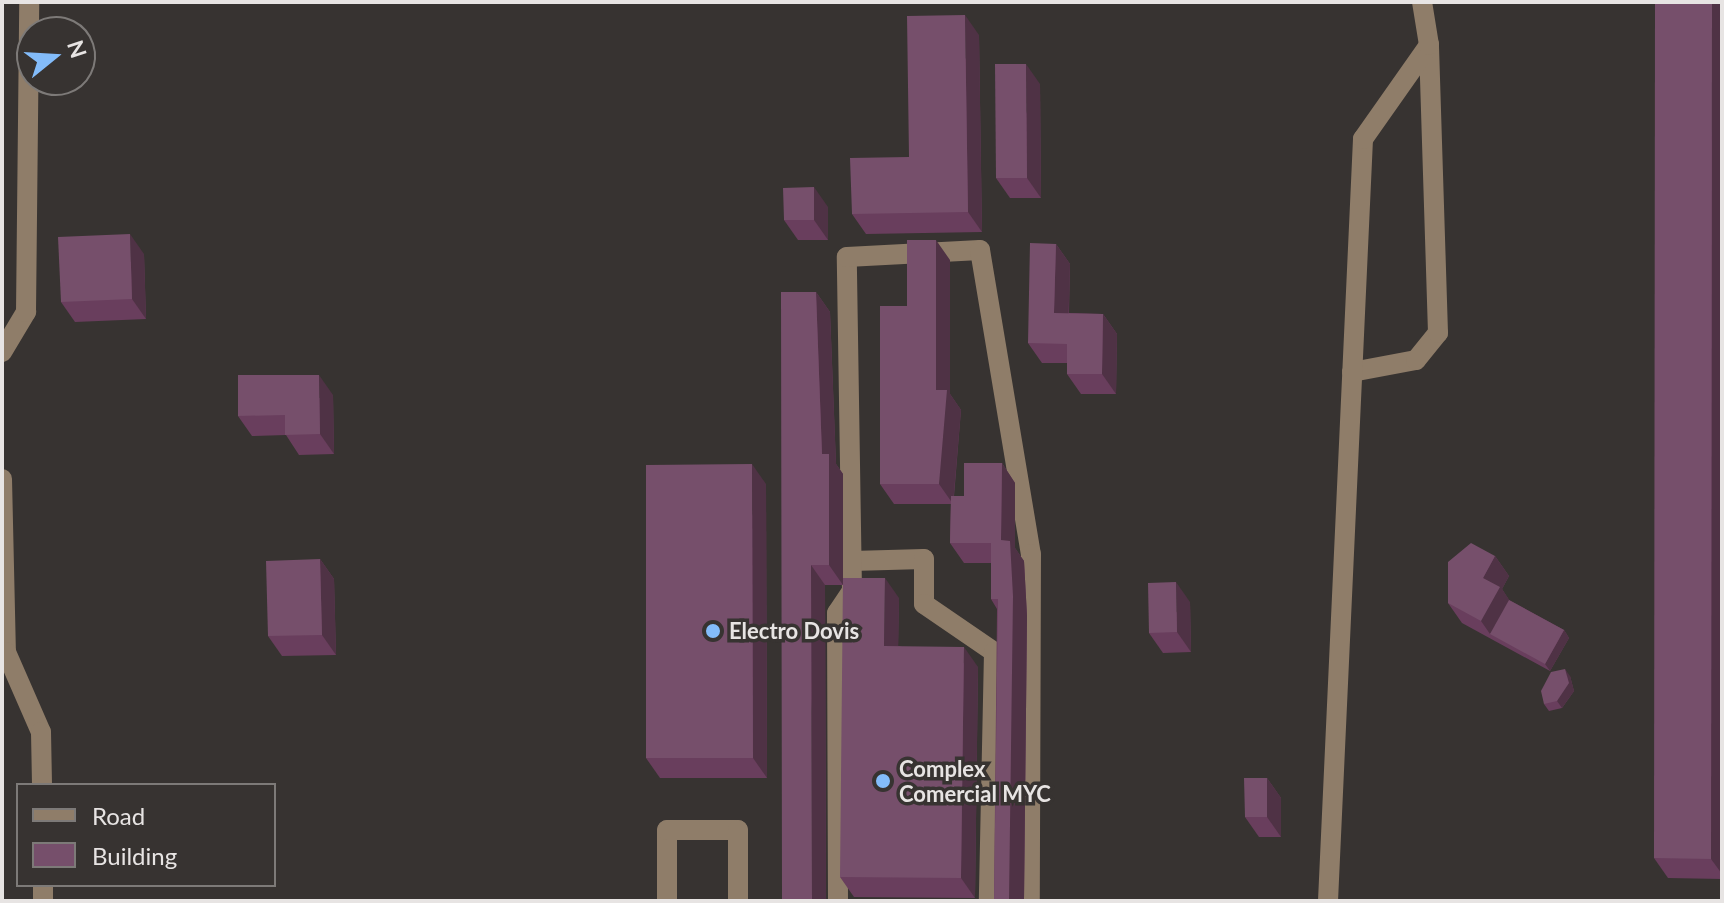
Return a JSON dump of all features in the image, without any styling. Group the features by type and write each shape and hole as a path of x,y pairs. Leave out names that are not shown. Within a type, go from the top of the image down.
{"lane":[{"path":"2,352 26,312 29,2"},
{"path":"1352,372 1416,360 1438,333 1429,45 1422,2"},
{"path":"1328,901 1363,139 1429,45"},
{"path":"838,901 837,613 852,591 847,257 980,250 1031,554 1030,901"},
{"path":"2,479 6,652 41,732 42,783"},
{"path":"852,561 924,559 924,604 994,652 989,901"},
{"path":"667,901 667,830 738,830 738,901"}],"building":[{"path":"1655,2 1712,2 1711,859 1654,858"},
{"path":"965,15 968,212 852,214 850,158 909,157 907,16"},
{"path":"995,64 1026,64 1027,178 996,178"},
{"path":"814,187 814,220 784,220 783,188"},
{"path":"130,234 132,299 61,302 58,237"},
{"path":"907,240 936,240 936,390 947,390 939,484 880,484 880,306 907,306"},
{"path":"1030,243 1056,244 1054,313 1103,314 1102,374 1067,374 1067,344 1028,343"},
{"path":"781,292 816,292 822,454 829,454 829,565 811,565 812,901 782,901"},
{"path":"238,375 319,375 320,434 285,435 285,415 238,416"},
{"path":"964,463 1002,463 1001,540 1010,541 1013,596 1009,901 994,901 998,599 991,599 991,543 950,543 951,496 964,496"},
{"name":"Electro Dovis","path":"752,464 753,758 646,758 646,465"},
{"path":"1471,543 1495,556 1483,578 1500,587 1481,621 1448,603 1448,562"},
{"path":"320,559 322,635 268,636 266,561"},
{"path":"843,578 885,578 884,646 964,647 961,878 840,877"},
{"path":"1176,582 1177,632 1149,633 1148,583"},
{"path":"1509,600 1564,630 1545,664 1490,634"},
{"path":"1565,669 1569,683 1557,701 1544,704 1541,691 1551,672"},
{"path":"1244,778 1267,778 1267,817 1245,817"}],"place":[{"name":"Electro Dovis","path":"713,631"},
{"name":"Complex Comercial MYC","path":"883,781"}]}
